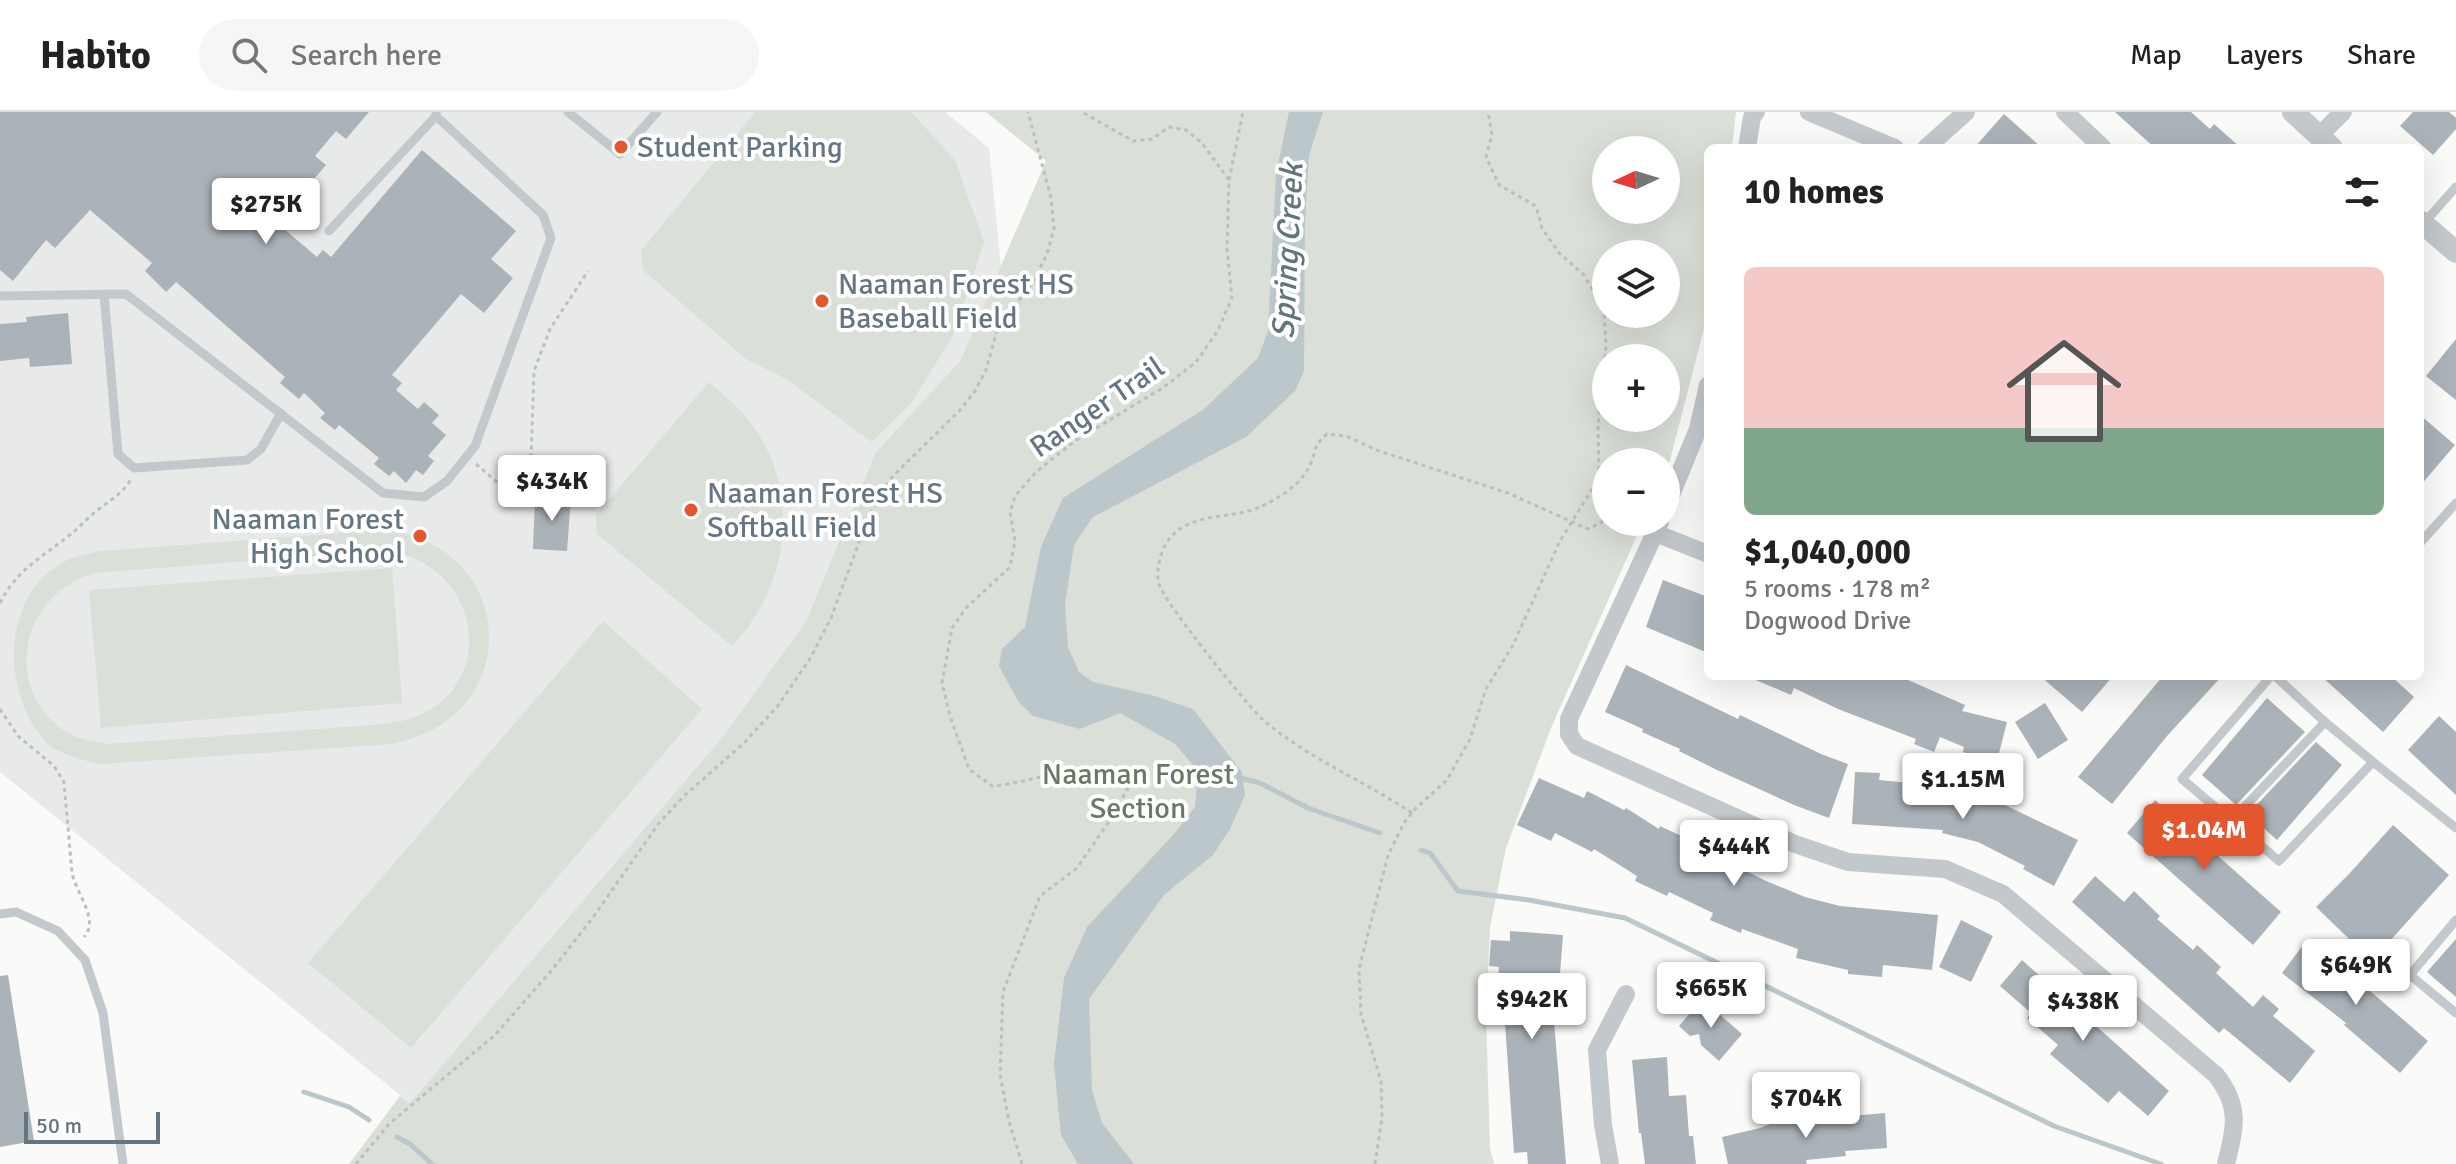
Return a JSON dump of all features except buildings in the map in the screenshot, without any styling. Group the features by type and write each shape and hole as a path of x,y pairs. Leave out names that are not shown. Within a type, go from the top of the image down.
{"street":[{"path":"1748,144 1752,117 1756,112"},
{"path":"1809,112 1885,144"},
{"path":"1930,144 1966,112"},
{"path":"2065,112 2099,144"},
{"path":"2293,112 2325,142 2343,112"},
{"path":"2424,225 2456,252"},
{"path":"1680,473 1698,429 1704,403"},
{"path":"1654,536 1569,719 1569,734 1577,746 1795,844 1848,862 1945,869 2003,894 2216,1075 2228,1091 2234,1108 2234,1128 2226,1164"},
{"path":"1673,536 1704,552"},
{"path":"1610,1164 1603,1125 1597,1050 1626,994"}],"lane":[{"path":"568,112 620,154 657,112"},
{"path":"0,296 126,294 383,493 424,497 447,481 475,446 551,238 543,215 436,114 329,231"},
{"path":"2424,221 2456,187"},
{"path":"104,294 118,454 134,468 247,460 261,449 281,413"},
{"path":"2424,539 2456,503"},
{"path":"2269,680 2182,779 2279,861 2373,762"},
{"path":"2278,680 2456,828"},
{"path":"2232,820 2325,722"},
{"path":"0,914 16,912 58,931 85,960 103,1013 123,1164"},
{"path":"2456,920 2410,975 2456,1013"}],"path":[{"path":"356,1164 389,1124 472,1056 504,1025 594,916 659,823 685,795 744,743 777,707 811,657 831,618 868,518 881,493 893,476 961,409 975,391 986,370 997,330 1033,282 1047,254 1054,229 1051,198 1028,112"},
{"path":"1082,112 1133,141 1152,139 1169,127 1186,130 1202,143 1229,180"},
{"name":"Ranger Trail","path":"1022,1164 1000,1075 1003,992 1040,896 1077,868 1128,788 1125,773 1114,769 1044,775 992,786 969,769 942,683 946,652 952,628 966,608 1010,567 1015,541 1010,512 1015,496 1036,472 1075,441 1164,387 1196,362 1217,332 1232,298 1227,249 1229,180 1243,112"},
{"path":"1375,1164 1382,1118 1381,1081 1361,1014 1359,969 1388,855 1412,813 1447,780 1470,739 1486,689 1513,645 1560,541 1574,523 1599,478 1598,425 1606,346 1604,309 1584,275 1559,253 1542,228 1536,206 1499,185 1486,157 1492,135 1488,112"},
{"path":"466,457 505,489 530,490 534,371 550,329 588,271"},
{"path":"1412,813 1383,793 1314,757 1261,718 1170,606 1159,584 1159,561 1170,538 1194,520 1258,508 1295,487 1310,465 1315,444 1327,434 1346,436 1379,451 1508,493 1588,529 1592,527"},
{"path":"0,603 15,578 27,566 74,532 130,483 134,468"},
{"path":"0,709 18,736 54,766 64,782 72,873 75,888 91,923 90,930 82,938"}],"shaded area":[{"name":"Naaman Forest High School","path":"0,112 945,112 989,148 1001,266 960,361 876,452 806,621 725,734 410,1103 0,772"}],"green space":[{"name":"Naaman Forest HS Baseball Field","path":"755,112 911,112 955,160 984,242 955,332 912,402 872,442 786,379 746,359 643,270 641,251"},
{"name":"Naaman Forest Section","path":"986,112 1736,112 1732,144 1704,144 1704,328 1680,421 1680,344 1592,344 1592,432 1677,432 1673,448 1592,448 1592,536 1637,536 1551,728 1506,848 1490,927 1486,1016 1490,1149 1494,1164 349,1164 400,1096 410,1103 725,734 806,621 876,452 960,361 1046,161"},
{"name":"Naaman Forest HS Softball Field","path":"709,382 748,420 769,453 783,510 777,568 751,622 732,646 597,534 596,515"},
{"path":"383,530 428,542 461,566 481,597 489,633 484,669 466,702 435,728 391,744 101,764 74,757 49,745 33,725 15,675 14,648 18,622 28,597 44,577 65,561 101,551","holes":["378,551 409,556 434,570 453,590 465,614 469,641 465,667 451,691 416,717 375,725 108,744 72,735 49,718 34,696 27,672 28,647 35,623 49,602 69,584 95,573"]},
{"path":"392,568 402,703 101,728 89,590"},
{"path":"603,621 702,709 411,1048 308,963"}],"water":[{"name":"Spring Creek","path":"1289,112 1323,112 1309,155 1305,222 1304,371 1295,391 1246,437 1093,517 1074,545 1065,605 1068,647 1079,672 1093,682 1155,696 1193,709 1242,772 1245,795 1230,829 1213,855 1164,895 1089,999 1092,1090 1102,1123 1134,1164 1078,1164 1061,1135 1054,1064 1064,978 1087,927 1175,833 1195,807 1198,771 1175,744 1120,713 1080,729 1033,716 1018,701 999,666 1002,649 1025,627 1041,547 1063,498 1204,409 1258,358 1268,331 1276,174"}],"waterway":[{"path":"1240,778 1260,783 1308,808 1380,833"},
{"path":"1421,850 1430,853 1458,891 1529,900 1625,918 2054,1126 2161,1164"},
{"path":"304,1092 349,1107 369,1120"},
{"path":"397,1137 432,1164"}],"place":[{"name":"Student Parking","path":"621,147"},
{"name":"Naaman Forest HS Baseball Field","path":"822,301"},
{"name":"Naaman Forest HS Softball Field","path":"691,510"},
{"name":"Naaman Forest High School","path":"420,536"}]}
